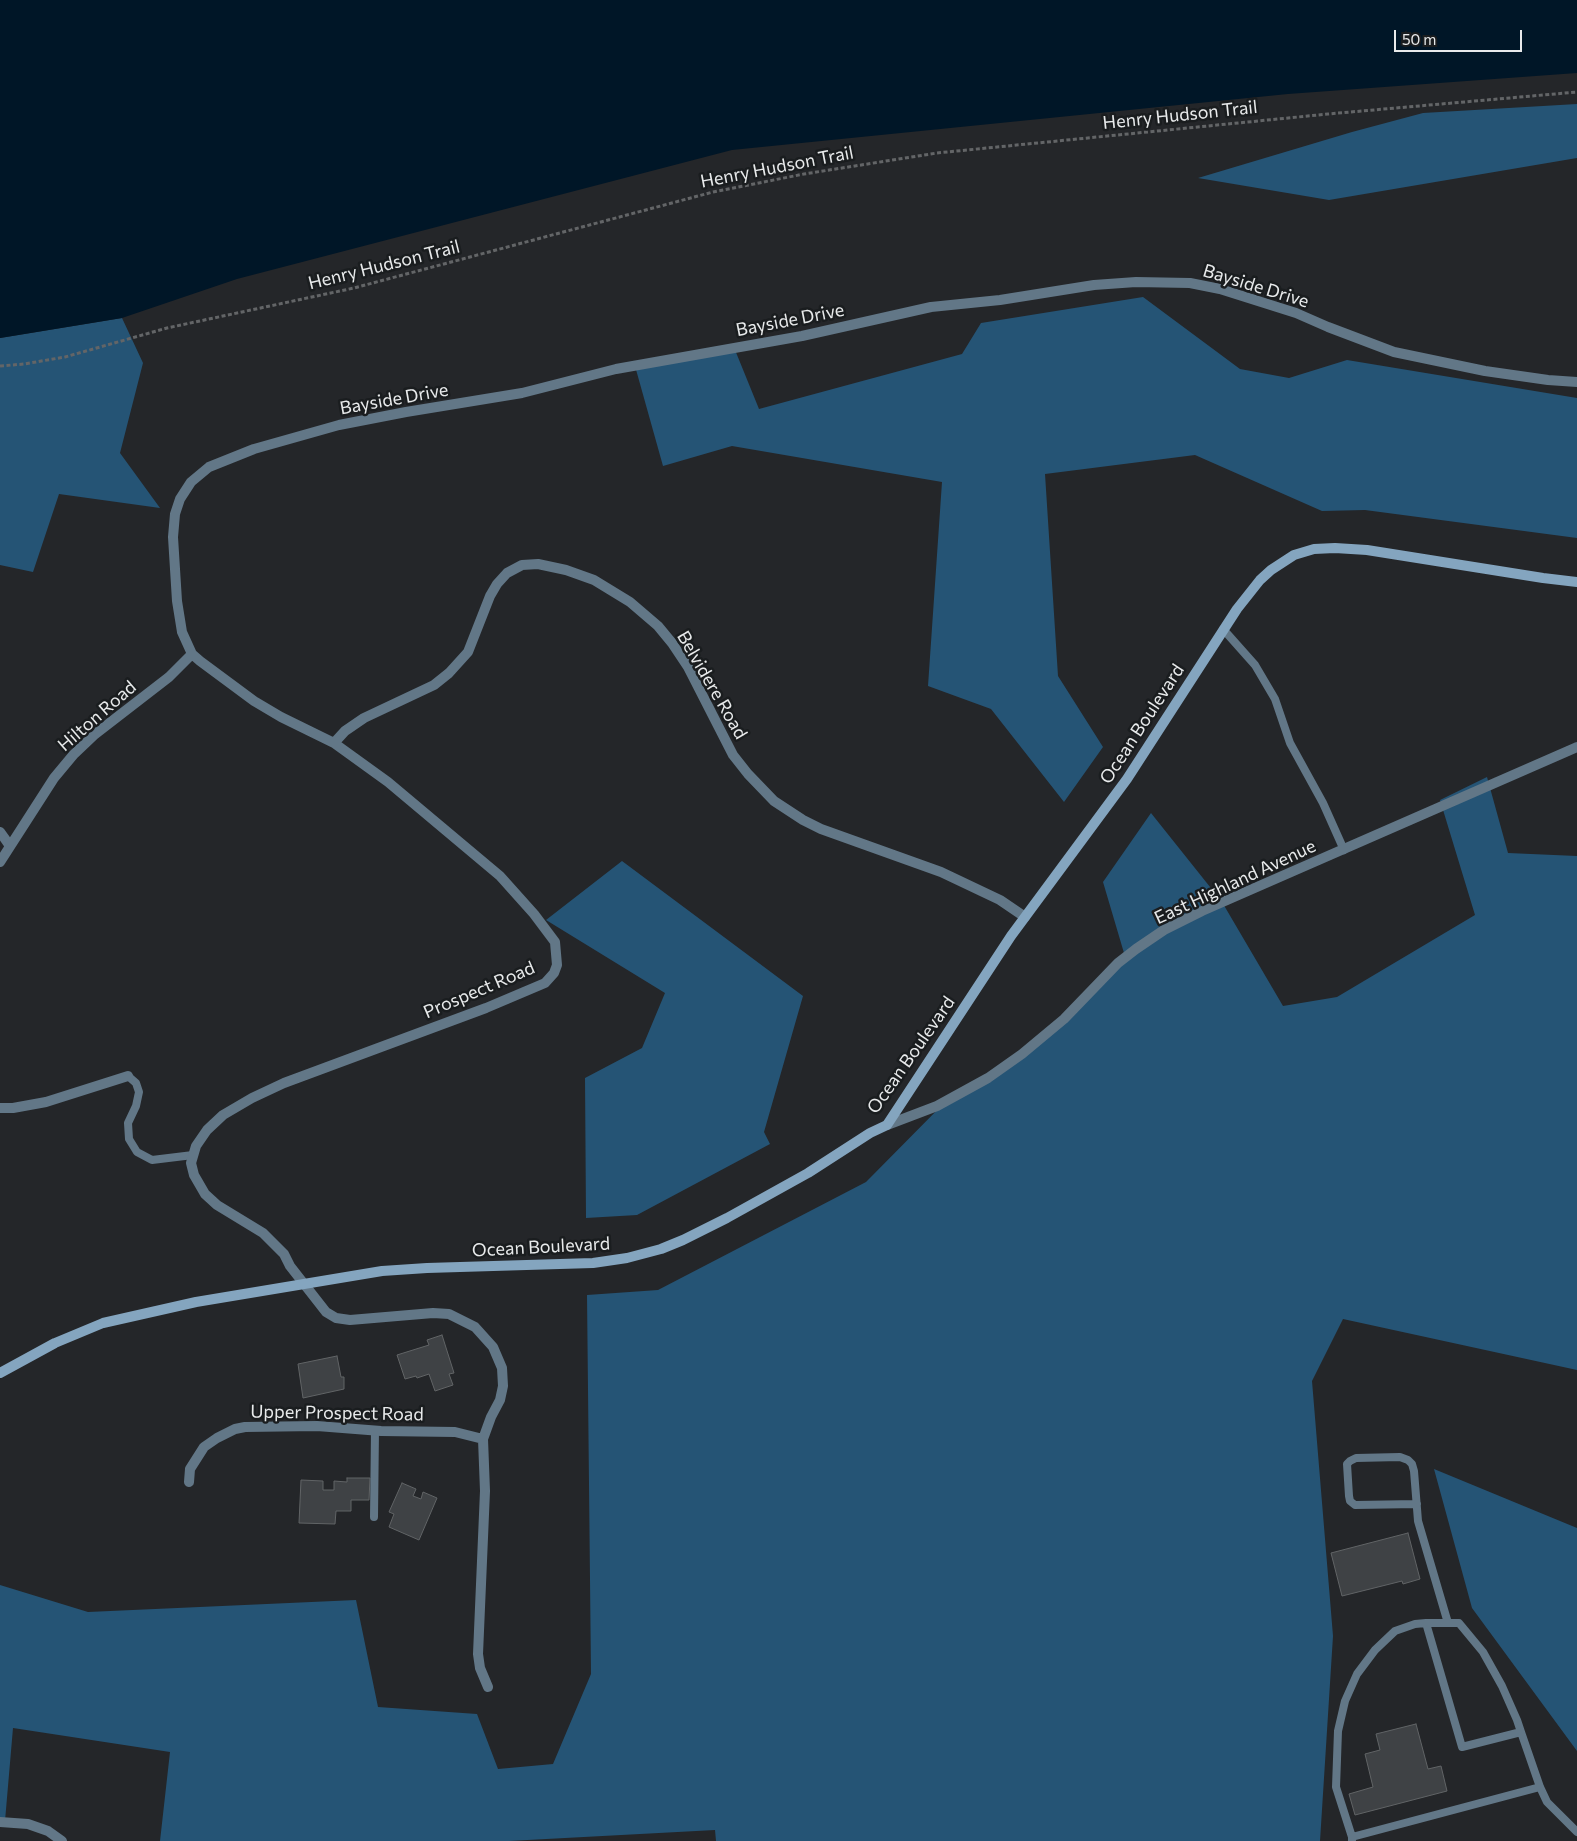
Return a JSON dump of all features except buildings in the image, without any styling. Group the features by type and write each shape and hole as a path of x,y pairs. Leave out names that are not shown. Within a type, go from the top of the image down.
{"street":[{"name":"Bayside Drive","path":"192,654 182,632 177,601 173,537 175,514 180,499 191,482 210,467 254,449 338,425 406,412 522,394 616,369 802,336 931,308 1000,300 1094,285 1136,282 1190,283 1220,289 1280,307 1394,352 1485,371 1577,382"},
{"name":"Ocean Boulevard","path":"0,1373 55,1343 103,1323 196,1302 382,1271 593,1263 627,1258 661,1249 728,1218 808,1173 887,1125 1025,916 1127,779 1236,609 1260,580 1271,570 1294,555 1314,549 1335,548 1367,550 1577,582"},
{"name":"Belvidere Road","path":"334,743 346,731 364,718 434,685 449,673 468,652 490,596 497,584 507,573 522,565 538,564 566,570 594,580 630,602 658,626 688,667 733,755 774,802 802,820 821,829 941,872 1000,900 1025,916"},
{"name":"Prospect Road","path":"192,654 254,701 281,717 334,743 388,782 500,876 551,934 557,951 557,965 554,973 545,983 486,1008 284,1083 252,1098 223,1115 207,1130 196,1146 193,1156"},
{"name":"Hilton Road","path":"0,862 54,778 74,754 94,736 170,677 192,654"},
{"name":"East Highland Avenue","path":"887,1125 937,1106 988,1078 1022,1054 1064,1018 1118,963 1164,930 1202,911 1577,747"},
{"path":"0,832 10,846"},
{"path":"0,1108 13,1108 46,1102 128,1076"},
{"path":"193,1156 191,1163 194,1175 205,1194 217,1205 263,1233 284,1254 304,1285 326,1312 336,1318 350,1320 433,1313 449,1314 476,1327 493,1346 502,1368 503,1386 500,1400 483,1439 485,1491 478,1654 480,1668 488,1687"},
{"name":"Upper Prospect Road","path":"189,1482 190,1469 204,1447 235,1429 244,1427 317,1426 455,1432 483,1439"},
{"path":"0,1822 28,1824 48,1831 62,1841"}],"lane":[{"path":"1223,629 1255,665 1275,699 1290,744 1323,803 1344,850"},
{"path":"128,1076 136,1083 139,1092 136,1106 128,1123 129,1139 137,1152 152,1160 193,1156"},
{"path":"374,1517 375,1430"},
{"path":"1417,1504 1355,1505 1350,1502 1348,1464 1350,1460 1356,1458 1400,1457 1412,1464 1414,1471 1417,1504 1418,1521 1448,1623"},
{"path":"1426,1623 1462,1747 1521,1732"},
{"path":"1540,1787 1352,1839 1336,1787 1338,1731 1345,1701 1357,1674 1375,1650 1395,1631 1415,1624 1459,1623 1483,1652 1502,1686 1547,1802 1577,1832"}],"path":[{"name":"Henry Hudson Trail","path":"0,366 65,357 167,328 354,288 713,192 804,174 937,153 1328,114 1577,92"}],"shaded area":[{"path":"0,0 1577,0 1577,73 1288,94 732,150 237,279 122,318 0,338"},
{"path":"1577,104 1577,158 1329,200 1198,178 1423,113"},
{"path":"1143,297 1240,369 1289,378 1347,360 1577,398 1577,538 1365,510 1322,511 1195,455 1045,474 1058,676 1103,747 1064,802 991,709 928,686 942,482 732,446 663,466 635,366 733,345 759,409 962,354 981,323"},
{"path":"122,318 143,363 120,453 160,508 59,494 33,572 0,565 0,338"},
{"path":"1487,777 1508,853 1577,856 1577,1370 1343,1319 1312,1381 1333,1636 1320,1841 716,1841 715,1830 509,1841 160,1841 170,1752 13,1728 5,1821 0,1822 0,1585 88,1612 356,1600 378,1707 477,1714 498,1769 553,1764 591,1674 587,1295 658,1290 866,1182 952,1095 1020,1060 1124,953 1103,882 1151,813 1222,902 1283,1006 1337,997 1475,915 1440,800"},
{"path":"622,861 803,996 764,1132 770,1144 637,1215 586,1218 585,1078 642,1048 665,993 546,920"},
{"path":"1434,1469 1577,1528 1577,1751 1472,1608"}]}
